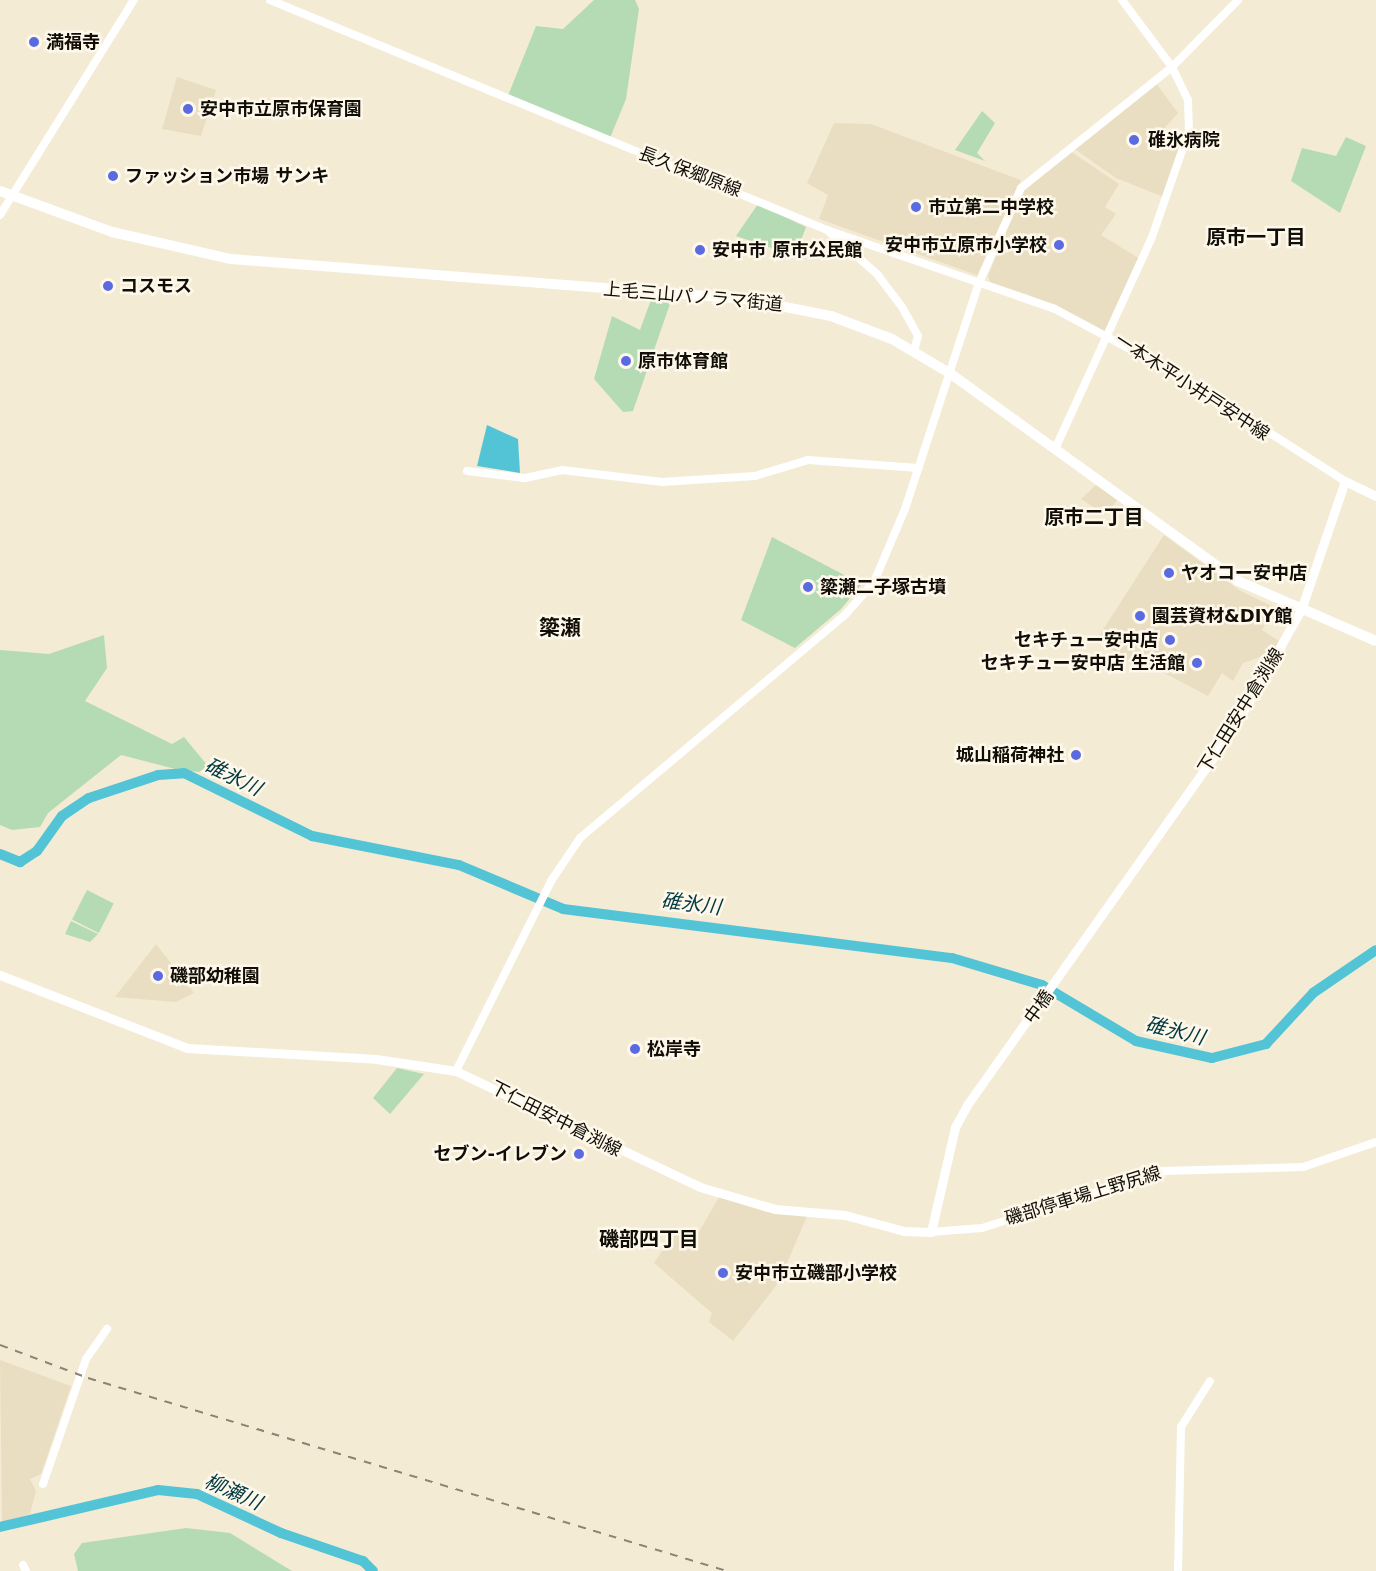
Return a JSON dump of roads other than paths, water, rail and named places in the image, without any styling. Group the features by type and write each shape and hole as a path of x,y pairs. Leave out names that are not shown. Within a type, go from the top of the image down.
{"highway":[{"name":"上毛三山パノラマ街道","path":"0,191 139,240 231,259 772,303 831,316 914,351 951,374 1224,571 1301,610 1376,641"}],"main road":[{"path":"1345,481 1376,496"},
{"name":"下仁田安中倉渕線","path":"1080,951 1235,726 1301,610 1345,481"},
{"name":"中橋","path":"931,1232 955,1127 1080,951"},
{"name":"下仁田安中倉渕線","path":"0,975 187,1048 376,1059 456,1071 700,1187 775,1209 845,1215 896,1230 931,1232"}],"street":[{"path":"0,215 134,0"},
{"name":"長久保郷原線","path":"270,0 827,230 979,283 1029,297 1109,338"},
{"name":"一本木平小井戸安中線","path":"1122,0 1172,67 1188,100 1187,142 1109,338 1189,381 1345,481"},
{"path":"456,1071 564,858 594,823 844,616 879,571 919,468 979,283 1021,188 1172,67 1238,0"},
{"path":"827,230 877,274 902,307 918,336 914,351"},
{"path":"1055,449 1109,338"},
{"path":"468,471 525,478 562,470 662,482 755,476 808,460 919,468"},
{"name":"磯部停車場上野尻線","path":"931,1232 982,1228 1172,1169 1303,1167 1376,1142"},
{"path":"43,1484 86,1359 107,1329"},
{"path":"1178,1571 1180,1427 1210,1381"}],"water":[{"path":"487,425 518,439 520,473 477,466"}],"waterway":[{"name":"碓氷川","path":"0,854 20,862 37,851 62,816 89,798 158,775 184,773 312,836 459,865 563,909 952,958 1042,985 1136,1041 1212,1058 1266,1044 1313,993 1376,950"},
{"name":"柳瀬川","path":"0,1527 158,1490 197,1494 281,1533 363,1561 373,1571"}],"railway":[{"path":"0,1345 88,1378 727,1571"}],"place":[{"name":"満福寺","path":"34,42"},
{"name":"安中市立原市保育園","path":"188,109"},
{"name":"碓氷病院","path":"1134,140"},
{"name":"ファッション市場 サンキ","path":"113,176"},
{"name":"市立第二中学校","path":"916,207"},
{"name":"安中市立原市小学校","path":"1059,245"},
{"name":"安中市 原市公民館","path":"700,250"},
{"name":"コスモス","path":"108,286"},
{"name":"原市体育館","path":"626,361"},
{"name":"ヤオコー安中店","path":"1169,573"},
{"name":"簗瀬二子塚古墳","path":"808,587"},
{"name":"園芸資材&DIY館","path":"1140,616"},
{"name":"セキチュー安中店","path":"1170,640"},
{"name":"セキチュー安中店 生活館","path":"1197,663"},
{"name":"城山稲荷神社","path":"1076,755"},
{"name":"磯部幼稚園","path":"158,976"},
{"name":"松岸寺","path":"635,1049"},
{"name":"セブン-イレブン","path":"579,1154"},
{"name":"安中市立磯部小学校","path":"723,1273"}],"district":[{"name":"原市一丁目","path":"1256,237"},
{"name":"原市二丁目","path":"1094,517"},
{"name":"簗瀬","path":"560,628"},
{"name":"磯部四丁目","path":"649,1239"}]}
